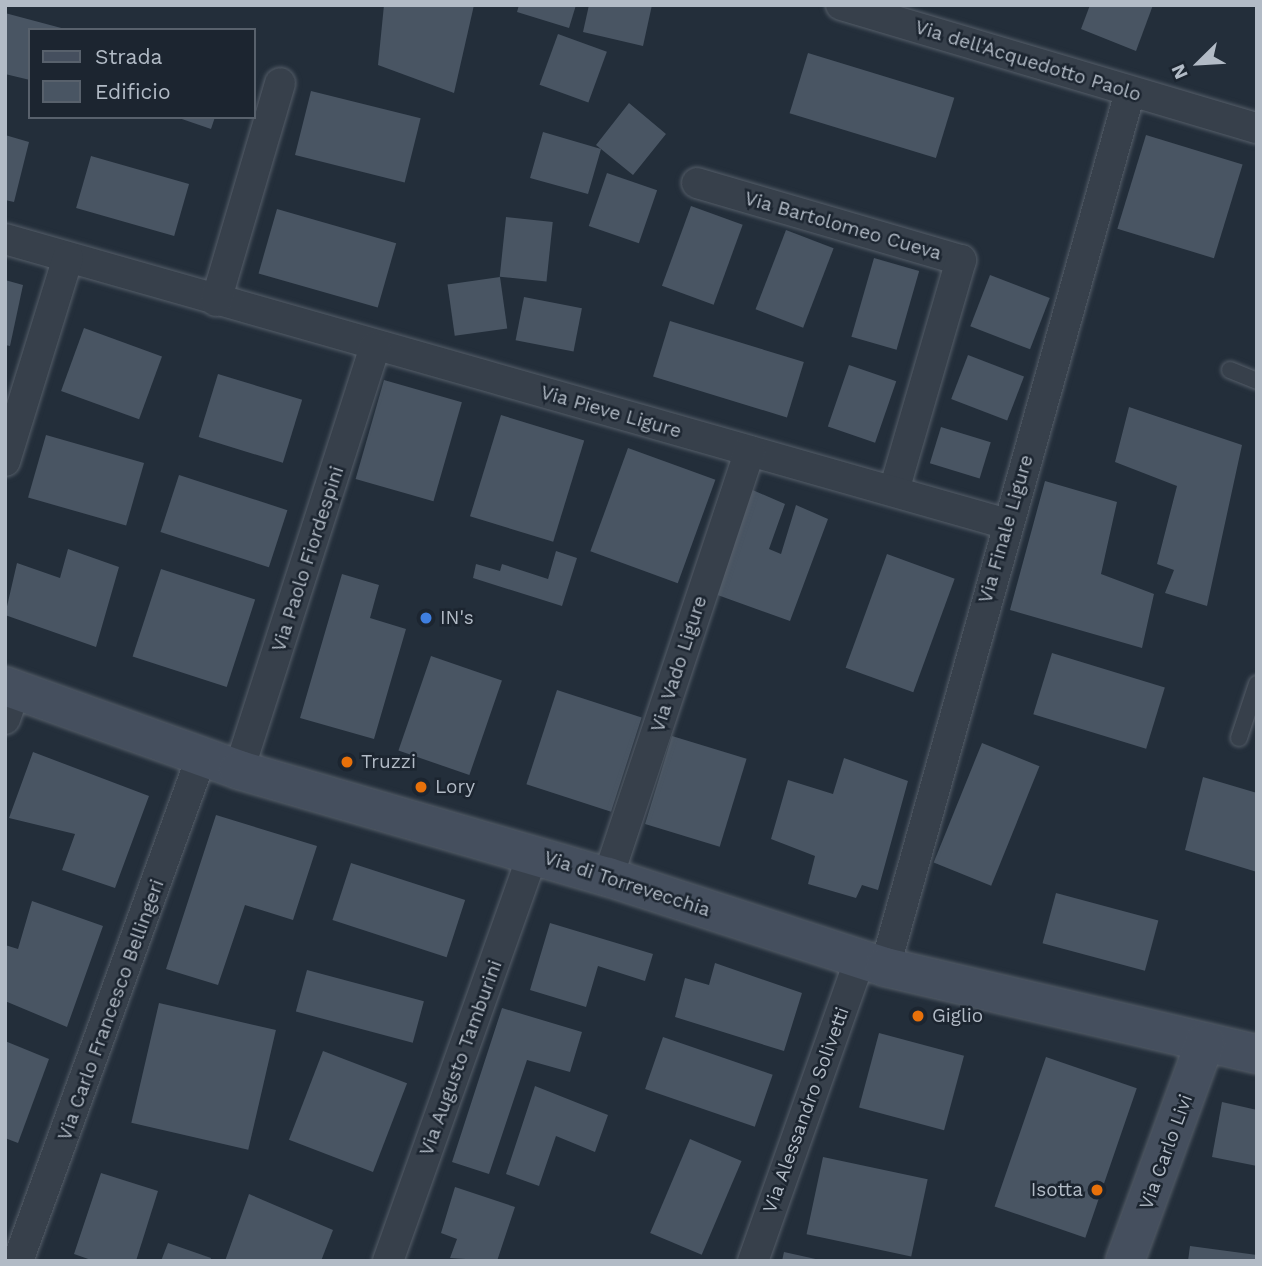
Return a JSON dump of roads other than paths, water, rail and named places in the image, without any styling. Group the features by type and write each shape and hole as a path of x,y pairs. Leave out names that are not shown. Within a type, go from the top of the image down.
{"main road":[{"name":"Via di Torrevecchia","path":"8,698 239,770 533,854 873,963 1257,1054"},
{"name":"Via Carlo Livi","path":"1125,1261 1205,1042"}],"street":[{"name":"Via dell'Acquedotto Paolo","path":"841,5 1257,128"},
{"path":"216,301 280,83"},
{"name":"Via Finale Ligure","path":"873,963 1007,524 1130,92"},
{"name":"Via Bartolomeo Cueva","path":"697,183 961,260 894,489"},
{"name":"Via Pieve Ligure","path":"5,239 376,347 894,489 1007,524"},
{"path":"5,461 68,258"},
{"name":"Via Paolo Fiordespini","path":"239,770 376,347"},
{"name":"Via Vado Ligure","path":"608,877 750,451"},
{"name":"Via Carlo Francesco Bellingeri","path":"18,1261 201,758"},
{"name":"Via Augusto Tamburini","path":"388,1261 533,854"},
{"name":"Via Alessandro Solivetti","path":"753,1261 873,963"}],"lane":[{"path":"1230,370 1257,381"},
{"path":"1240,738 1257,684"}],"place":[{"name":"IN's","path":"426,618"},
{"name":"Truzzi","path":"347,762"},
{"name":"Lory","path":"421,787"},
{"name":"Giglio","path":"918,1016"},
{"name":"Isotta","path":"1097,1190"}]}
